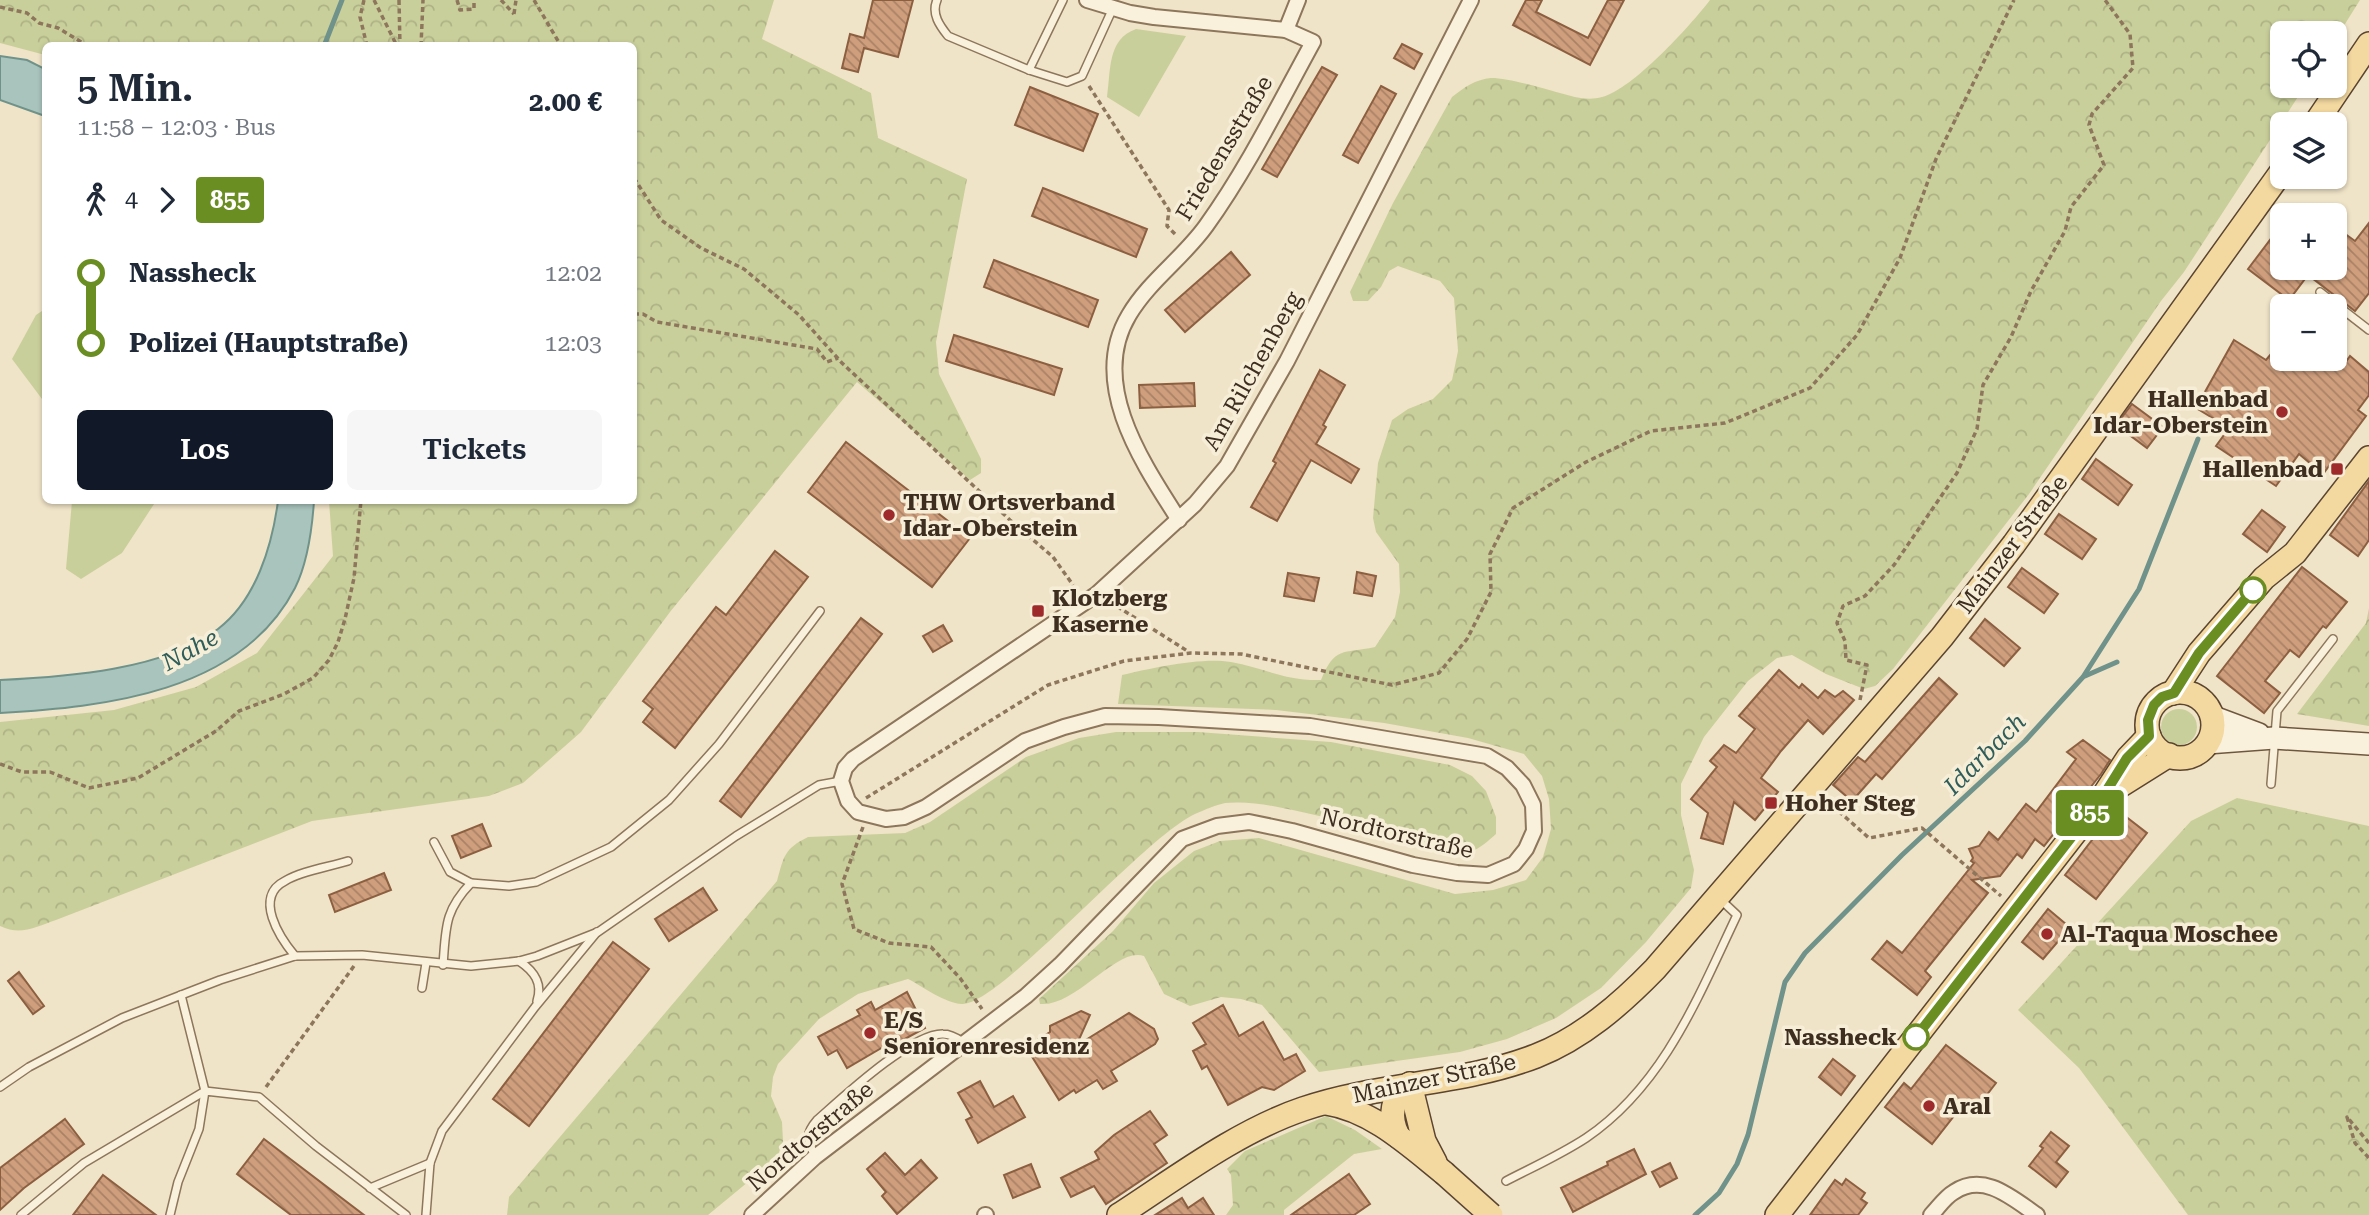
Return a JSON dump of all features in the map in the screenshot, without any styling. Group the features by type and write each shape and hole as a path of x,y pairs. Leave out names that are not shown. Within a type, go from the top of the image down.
{"main road":[{"path":"2323,112 2369,44"},
{"name":"Mainzer Straße","path":"1119,1215 1194,1166 1285,1115 1323,1103 1502,1067 1537,1056 1601,1018 1634,991 1942,638 2014,544 2270,188"},
{"path":"2174,693 2199,653 2264,578 2295,553 2369,458"},
{"path":"2206,707 2188,693 2174,693 2159,699 2148,720 2149,736 2155,746 2169,755 2179,757 2190,756 2207,743 2213,728 2206,707 2203,676 2223,627"},
{"path":"1777,1215 2102,798 2127,758 2149,736"},
{"path":"2102,798 2169,755"},
{"path":"1398,1136 1393,1127 1393,1106 1402,1090 1410,1084 1424,1141 1434,1161 1444,1173"},
{"path":"1323,1103 1350,1109 1398,1136 1492,1215"}],"street":[{"path":"1087,0 1154,17 1286,30 1298,0"},
{"name":"Am Rilchenberg","path":"841,781 845,768 853,759 1097,594 1179,520 1227,466 1255,420 1471,0"},
{"name":"Friedensstraße","path":"1179,520 1139,452 1121,409 1113,374 1117,342 1129,314 1211,218 1240,173 1313,42 1286,30"},
{"path":"2206,707 2230,724 2274,738"},
{"name":"Nordtorstraße","path":"752,1215 815,1157 1026,996 1060,965 1182,839 1217,826 1249,822 1413,864 1457,873 1488,875 1514,864 1526,849 1534,831 1533,805 1523,785 1507,768 1487,756 1310,726 1159,717 1105,716 1064,727 1025,741 914,813 886,819 866,816"},
{"path":"2207,743 2274,738 2369,744"},
{"path":"841,781 845,795 853,807 866,816"},
{"path":"1931,1215 1952,1193 1977,1184 2005,1193 2037,1215"}],"lane":[{"path":"937,0 935,13 939,26 948,36 1029,70 1067,82 1082,76 1113,8"},
{"path":"1029,70 1063,0"},
{"path":"2320,292 2369,330"},
{"path":"434,842 450,872 471,884 509,886 536,883 611,847 669,800 719,744 820,611"},
{"path":"2271,784 2277,711 2333,639"},
{"path":"0,1087 29,1068 122,1018 220,979 295,956 362,956 425,964 471,966 519,961 598,932 736,836 819,785 841,781"},
{"path":"295,956 280,938 269,906 273,891 284,881 348,861"},
{"path":"443,965 451,909 471,884"},
{"path":"1506,1181 1557,1156 1587,1137 1635,1096 1657,1070 1677,1039 1737,915 1717,897"},
{"path":"426,1215 430,1163 442,1131 535,1007 598,932"},
{"path":"519,961 532,970 537,979 540,993 535,1007"},
{"path":"422,988 425,964"},
{"path":"170,1215 178,1182 199,1129 205,1091 181,995"},
{"path":"815,1157 808,1139 808,1130 875,1071 916,1042 929,1037 941,1034 963,1042"},
{"path":"21,1215 84,1163 205,1091 259,1097 406,1215"},
{"path":"370,1188 430,1163"}],"path":[{"path":"364,0 360,17 366,42"},
{"path":"374,0 396,42"},
{"path":"398,42 399,0"},
{"path":"421,42 423,0"},
{"path":"457,0 460,10 474,9 474,0"},
{"path":"501,0 514,15 516,0"},
{"path":"534,0 559,42"},
{"path":"853,807 885,784 1048,685 1124,661 1191,653 1241,654 1392,685 1439,673 1467,639 1491,592 1490,554 1513,508 1586,462 1651,431 1725,424 1810,388 1857,335 1900,258 1936,159 2014,0"},
{"path":"1875,713 1859,700 1867,665 1846,660 1845,641 1837,623 1843,606 1865,596 1894,565 1957,473 1977,429 1983,385 2011,337 2031,291 2065,231 2071,207 2104,165 2089,125 2092,114 2133,68 2130,34 2105,0"},
{"path":"0,7 27,13 39,23 58,28 81,42"},
{"path":"1082,76 1169,210 1167,226 1188,248"},
{"path":"637,183 661,220 701,248 744,269 799,315 842,363 1053,557 1073,584"},
{"path":"637,314 643,314 657,322 817,349 827,362 838,358"},
{"path":"0,764 22,772 50,772 89,788 138,778 216,731 239,711 284,694 313,678 334,651 345,620 354,578 361,504"},
{"path":"1097,594 1191,653"},
{"path":"1812,788 1869,838 1922,828 2016,909"},
{"path":"866,816 842,884 853,929 889,943 931,947 960,978 992,1022"},
{"path":"259,1097 362,956"},
{"path":"2369,1143 2347,1117 2355,1143 2369,1158"}],"green space":[{"path":"0,0 774,0 762,39 871,93 878,138 967,179 936,342 939,374 981,459 981,473 970,480 857,382 670,612 581,732 523,783 489,796 312,821 35,928 15,930 0,926 0,722 114,710 196,687 257,653 333,556 329,504 637,504 637,42 42,42 42,54 0,43"},
{"path":"1710,0 2360,0 2347,21 2270,21 2270,98 2297,98 2288,112 2270,112 2270,140 2184,272 2161,301 2029,494 1893,669 1875,686 1864,689 1826,674 1792,655 1777,658 1748,681 1704,737 1681,784 1681,815 1694,870 1691,888 1646,942 1601,988 1556,1018 1507,1039 1460,1052 1319,1072 1262,1005 1221,997 1190,1006 1164,994 1144,956 1133,955 1121,960 1068,996 1040,1004 1039,999 1113,931 1154,883 1194,851 1220,841 1259,838 1455,894 1493,890 1526,880 1543,857 1551,829 1549,799 1542,776 1524,754 1468,738 1384,723 1276,710 1118,704 1122,675 1176,664 1219,661 1275,674 1321,680 1336,656 1375,647 1395,617 1400,592 1399,564 1376,532 1373,518 1378,463 1392,420 1408,409 1433,399 1452,380 1458,351 1454,298 1440,281 1398,266 1389,271 1381,287 1368,301 1353,301 1350,292 1393,203 1452,97 1465,87 1480,80 1498,78 1576,97 1602,97 1614,92 1644,70"},
{"path":"1136,29 1186,36 1139,117 1107,97 1115,48 1120,40"},
{"path":"42,311 42,399 12,359 36,315"},
{"path":"72,504 154,504 122,553 81,579 66,569"},
{"path":"2369,608 2369,726 2297,714 2366,623"},
{"path":"2179,709 2192,714 2197,727 2192,740 2179,745 2166,740 2161,727 2166,714"},
{"path":"1116,732 1198,732 1331,742 1450,765 1472,776 1486,791 1496,817 1496,834 1473,851 1463,853 1270,806 1236,802 1210,808 1172,829 1039,951 981,997 962,1004 955,1003 908,979 858,994 819,1019 778,1064 773,1077 771,1096 782,1122 783,1141 777,1158 708,1215 507,1215 509,1197 777,881 784,859 794,845 808,837 905,833 930,822 1026,757 1079,738"},
{"path":"2237,798 2369,826 2369,1215 2188,1215 2079,1068 2018,1010 2191,821"},
{"path":"1326,1116 1355,1130 1382,1149 1354,1154 1284,1210 1284,1215 1226,1215 1233,1205 1231,1175 1227,1169 1245,1151"}],"water":[{"path":"0,56 27,60 42,68 42,115 0,100"},
{"name":"Nahe","path":"277,504 314,504 306,557 295,588 271,623 241,651 205,672 166,688 82,706 0,713 0,680 54,677 114,669 171,654 218,629 243,603 252,588 271,536"}],"building":[{"path":"873,0 913,0 898,57 864,48 858,72 842,68 850,34 864,38"},
{"path":"1526,0 1542,0 1536,12 1588,38 1608,0 1624,0 1590,65 1513,25"},
{"path":"1402,44 1422,54 1414,69 1394,58"},
{"path":"1322,67 1337,75 1277,177 1262,169"},
{"path":"1381,86 1396,94 1358,163 1343,155"},
{"path":"1030,87 1098,114 1083,151 1015,125"},
{"path":"1043,188 1147,229 1136,257 1032,216"},
{"path":"2369,223 2369,293 2355,311 2347,305 2347,294 2333,294 2315,280 2347,280 2347,235 2355,241"},
{"path":"2270,240 2270,280 2304,280 2294,294 2281,294 2248,269"},
{"path":"1231,252 1250,275 1185,332 1165,310"},
{"path":"994,260 1098,300 1088,327 984,287"},
{"path":"954,335 1062,369 1054,395 946,361"},
{"name":"Hallenbad Idar-Oberstein","path":"2234,340 2266,360 2270,355 2270,371 2347,371 2347,360 2350,356 2369,372 2369,395 2358,410 2366,416 2323,474 2299,454 2276,486 2216,446 2229,428 2196,408"},
{"path":"1320,370 1345,385 1316,444 1359,469 1351,483 1311,460 1277,521 1251,507 1276,463 1273,461"},
{"path":"1194,383 1195,406 1140,408 1139,385"},
{"path":"2132,404 2163,427 2147,448 2116,425"},
{"name":"THW Ortsverband Idar-Oberstein","path":"846,442 970,538 932,587 808,492"},
{"path":"2096,459 2132,485 2118,505 2082,479"},
{"path":"2369,481 2369,540 2358,556 2330,535"},
{"path":"2262,510 2285,527 2267,552 2243,534"},
{"path":"2059,514 2096,539 2082,559 2045,534"},
{"path":"775,551 808,577 675,748 643,722 653,709 643,701 716,607 726,615"},
{"path":"2302,567 2347,602 2326,628 2323,626 2299,657 2290,650 2265,681 2280,693 2264,713 2217,676"},
{"path":"2022,568 2058,594 2044,613 2008,587"},
{"path":"1357,572 1376,576 1372,596 1354,593"},
{"path":"1288,573 1319,578 1314,601 1284,596"},
{"path":"861,618 882,634 741,817 720,801"},
{"path":"1985,619 2020,648 2004,666 1970,638"},
{"path":"943,625 952,641 933,652 923,636"},
{"path":"1779,670 1799,688 1802,684 1818,698 1825,690 1835,697 1843,691 1854,700 1823,734 1808,720 1781,751 1761,778 1778,792 1755,820 1734,802 1723,844 1701,838 1708,813 1691,799 1717,767 1710,761 1724,745 1736,753 1755,729 1739,716"},
{"path":"1939,678 1957,694 1882,779 1876,774 1852,801 1833,785 1858,757 1865,762"},
{"path":"2083,740 2110,760 2101,774 2044,846 2035,839 2022,858 2017,854 2000,876 1972,880 1988,893 1925,971 1931,977 1917,995 1872,959 1887,941 1902,953 1974,863 1971,861 1973,858 1969,849 1979,846 1989,832 1998,840 2026,804 2036,812 2076,759 2067,752"},
{"path":"2116,809 2147,833 2096,899 2065,875"},
{"path":"482,824 491,846 461,858 452,836"},
{"path":"384,873 391,890 335,912 329,895"},
{"path":"703,888 717,910 669,941 655,919"},
{"name":"Al-Taqua Moschee","path":"2048,909 2067,925 2067,931 2043,959 2022,942"},
{"path":"613,942 649,969 529,1126 493,1099"},
{"path":"19,972 44,1006 33,1014 8,981"},
{"name":"E/S Seniorenresidenz","path":"907,992 925,1028 892,1046 890,1043 847,1068 837,1050 828,1055 818,1037 860,1015 857,1010 871,1002 875,1010"},
{"path":"1223,1005 1239,1036 1263,1022 1284,1060 1296,1054 1305,1071 1274,1090 1262,1087 1228,1105 1207,1066 1202,1069 1193,1051 1206,1044 1193,1023"},
{"path":"1081,1011 1090,1015 1076,1046 1129,1013 1154,1029 1158,1039 1155,1044 1111,1071 1117,1081 1103,1089 1097,1080 1059,1100 1026,1047 1050,1032 1050,1026"},
{"path":"1946,1045 1996,1083 1975,1110 1965,1102 1932,1144 1885,1107 1904,1083 1911,1089"},
{"path":"1833,1059 1855,1076 1841,1095 1819,1077"},
{"path":"980,1081 994,1107 1013,1096 1025,1117 978,1143 966,1120 972,1117 958,1093"},
{"path":"1150,1111 1167,1135 1154,1144 1167,1163 1106,1204 1094,1186 1071,1197 1061,1178 1099,1159 1095,1152 1114,1135"},
{"path":"65,1119 84,1144 24,1188 0,1210 0,1168"},
{"path":"2051,1132 2069,1146 2056,1162 2068,1172 2056,1187 2029,1166"},
{"path":"264,1139 364,1215 291,1215 237,1174"},
{"path":"1634,1149 1646,1174 1573,1212 1561,1188"},
{"path":"885,1153 905,1175 921,1160 937,1178 897,1214 882,1196 886,1192 867,1169"},
{"path":"1670,1163 1677,1178 1660,1187 1652,1172"},
{"path":"1031,1164 1040,1187 1013,1198 1004,1175"},
{"path":"1349,1174 1370,1204 1354,1215 1291,1215"},
{"path":"103,1175 156,1215 73,1215"},
{"path":"1846,1179 1865,1193 1861,1199 1867,1203 1858,1215 1810,1215 1835,1180 1842,1185"},
{"path":"1182,1198 1188,1208 1203,1198 1214,1215 1155,1215"}],"waterway":[{"path":"326,42 342,0"},
{"name":"Idarbach","path":"1695,1215 1719,1193 1737,1164 1748,1135 1785,982 1805,953 1902,855 2025,741 2083,677 2139,589 2198,439"},
{"path":"2085,676 2117,662"}],"bus line":[{"name":"855","path":"1916,1037 2102,798 2127,758 2149,736 2148,720 2154,705 2162,697 2174,693 2199,653 2253,590"}],"place":[{"name":"Hallenbad Idar-Oberstein","path":"2282,412"},
{"name":"Hallenbad","path":"2337,469"},
{"name":"THW Ortsverband Idar-Oberstein","path":"889,515"},
{"name":"Klotzberg Kaserne","path":"1038,611"},
{"name":"Hoher Steg","path":"1771,803"},
{"name":"Al-Taqua Moschee","path":"2047,934"},
{"name":"E/S Seniorenresidenz","path":"870,1033"},
{"name":"Nassheck","path":"1916,1037"},
{"name":"Aral","path":"1929,1106"}]}
